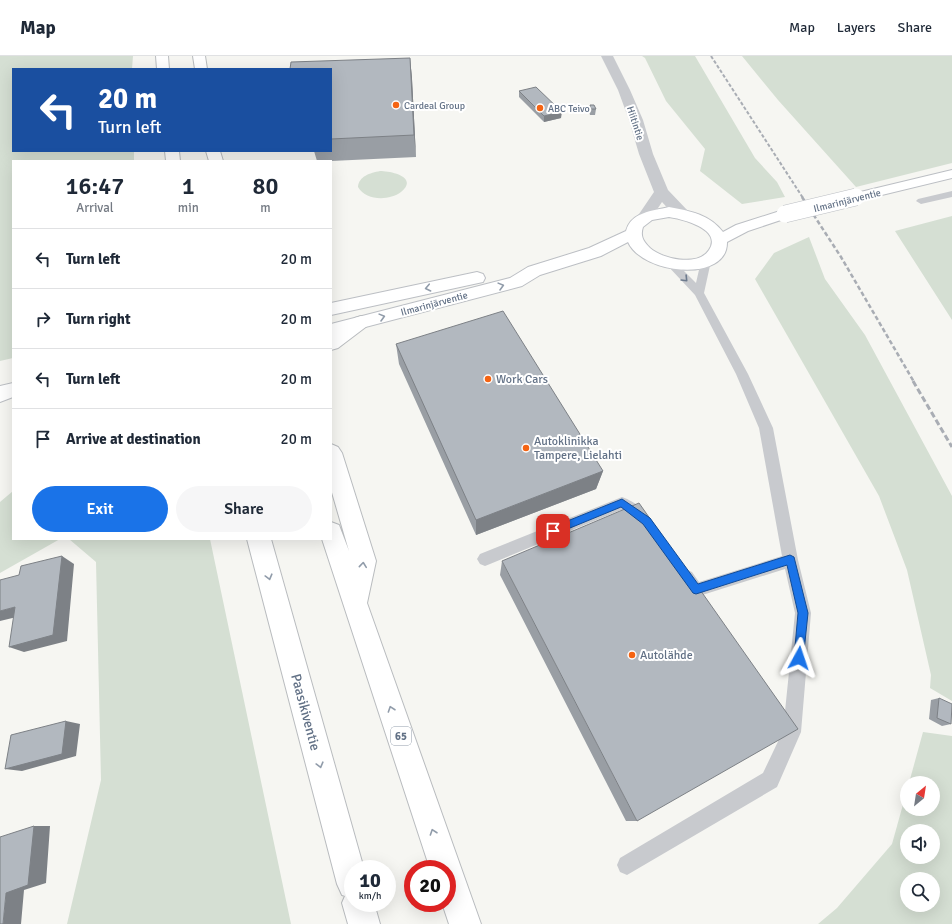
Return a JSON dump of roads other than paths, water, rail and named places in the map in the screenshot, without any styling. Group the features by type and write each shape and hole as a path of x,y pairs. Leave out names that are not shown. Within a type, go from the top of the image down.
{"main road":[{"path":"162,56 163,68"},
{"path":"199,56 200,68"},
{"name":"Ilmarinjärventie","path":"719,240 742,228 785,214 952,174"},
{"path":"669,212 683,214 703,221 716,234 719,240 719,248 714,256 706,261 684,265 671,264 646,254 634,241 632,234 634,227 645,217 656,213 669,212"},
{"name":"Ilmarinjärventie","path":"703,221 742,228"},
{"name":"Ilmarinjärventie","path":"332,330 516,282 534,271 595,252 632,234"},
{"name":"Ilmarinjärventie","path":"595,252 646,254"},
{"name":"Ilmarinjärventie","path":"332,309 508,271 534,271"},
{"path":"332,342 361,322"},
{"path":"0,394 12,390"},
{"path":"0,404 12,404"},
{"path":"332,455 364,561 355,603"},
{"name":"65","path":"332,535 443,860"},
{"name":"Paasikiventie","path":"259,540 346,860"},
{"path":"456,900 464,924"},
{"path":"361,912 364,924"}],"street":[{"name":"Hiitintie","path":"607,56 624,90 661,192 683,214"},
{"path":"645,217 661,192"}],"lane":[{"path":"921,201 952,194"},
{"path":"699,293 706,261"},
{"path":"627,865 770,780 792,732 803,613 790,560 766,428 742,374 699,293 671,264"},
{"path":"485,559 622,503 647,521 651,527"},
{"path":"678,565 700,596 790,560"},
{"path":"779,713 792,732"}],"railway":[{"path":"711,56 803,198"},
{"path":"802,197 841,257 914,382"},
{"path":"913,381 952,447"}],"place":[{"name":"Cardeal Group","path":"396,105"},
{"name":"ABC Teivo","path":"540,108"},
{"name":"Work Cars","path":"488,379"},
{"name":"Autoklinikka Tampere, Lielahti","path":"526,448"},
{"name":"Autolähde","path":"632,655"}]}
